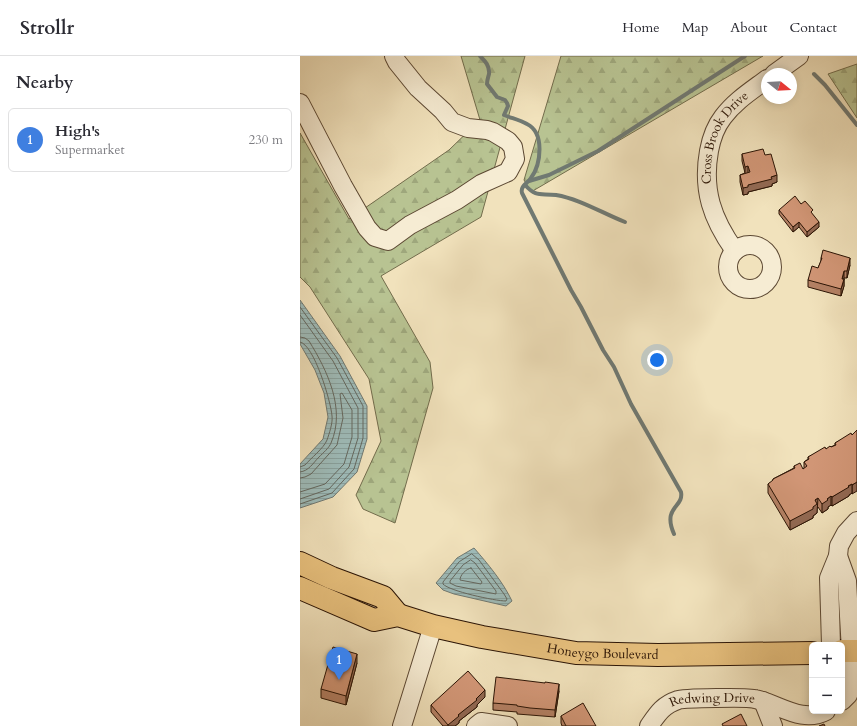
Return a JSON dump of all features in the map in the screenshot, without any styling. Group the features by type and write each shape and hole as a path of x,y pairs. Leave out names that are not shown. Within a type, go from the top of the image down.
{"main road":[{"path":"300,563 332,578 383,597 398,615"},
{"name":"Honeygo Boulevard","path":"300,588 374,620 398,615 433,626 482,637 576,653 666,655 809,653"}],"street":[{"path":"300,103 343,186 367,228 375,237 388,241 410,225 457,200 481,184 508,172 515,159 513,147 508,141 493,132 468,128 452,122 443,111 418,88 394,56"},
{"path":"782,68 799,56"},
{"name":"Cross Brook Drive","path":"735,251 726,239 709,202 706,183 706,165 710,144 722,118 738,100 761,83"},
{"path":"842,642 829,607 829,578 838,556 839,546 846,533 857,521"},
{"path":"838,556 847,581 848,606 845,650 851,688 845,698"},
{"path":"829,607 848,606"},
{"path":"402,726 433,626"},
{"name":"Redwing Drive","path":"649,726 660,710 679,700 755,698 791,712 809,716 820,714"},
{"name":"Redwing Drive","path":"763,701 773,726"},
{"path":"476,726 480,722 508,726"}],"green space":[{"path":"461,56 525,56 481,217 381,276 430,362 433,388 395,523 363,509 356,495 381,441 369,379 310,287 300,277 300,133 349,219 449,150 480,120"},
{"path":"561,56 763,56 531,192 524,180"},
{"path":"857,64 857,118 828,74"}],"water":[{"path":"300,300 340,356 367,406 367,439 357,472 333,497 300,508 300,464 323,439 328,417 324,393 315,370 300,344"},
{"path":"474,548 495,573 512,601 506,606 454,594 443,590 436,583 457,558"}],"building":[{"path":"763,149 765,155 771,154 777,175 771,177 772,179 748,185 748,187 743,188 740,175 750,172 748,166 745,167 742,154"},
{"path":"795,196 801,204 805,201 813,210 811,212 819,222 807,232 799,222 793,227 779,210"},
{"path":"823,250 850,258 847,271 844,271 842,279 844,279 841,289 808,280 812,266 818,268"},
{"path":"857,430 857,482 848,486 849,487 832,497 831,496 822,504 818,498 815,500 817,504 813,507 813,509 790,521 768,484 773,479 795,468 794,466 800,463 803,469 807,466 804,462 809,459 808,457 825,447 826,449 830,446 836,445 835,443 851,433 852,435"},
{"path":"333,647 357,654 346,696 321,689"},
{"path":"468,671 485,690 476,699 477,700 448,725 431,705"},
{"path":"496,677 559,684 555,710 493,703"},
{"path":"583,703 596,726 566,726 561,716"},
{"path":"741,714 747,726 723,726 722,724"}],"waterway":[{"path":"480,56 489,69 487,84 497,97 505,100 507,103 508,106 504,115 527,124 533,128 537,134 540,149 537,165 531,178 522,188 522,193 571,290 603,350 614,367 631,404 681,492 681,497 670,518 674,534"},
{"path":"529,181 549,175 598,151 745,56"},
{"path":"814,74 825,85 857,125"},
{"path":"525,185 533,192 565,197 625,222"}],"place":[{"name":"High's","path":"339,680"}]}
